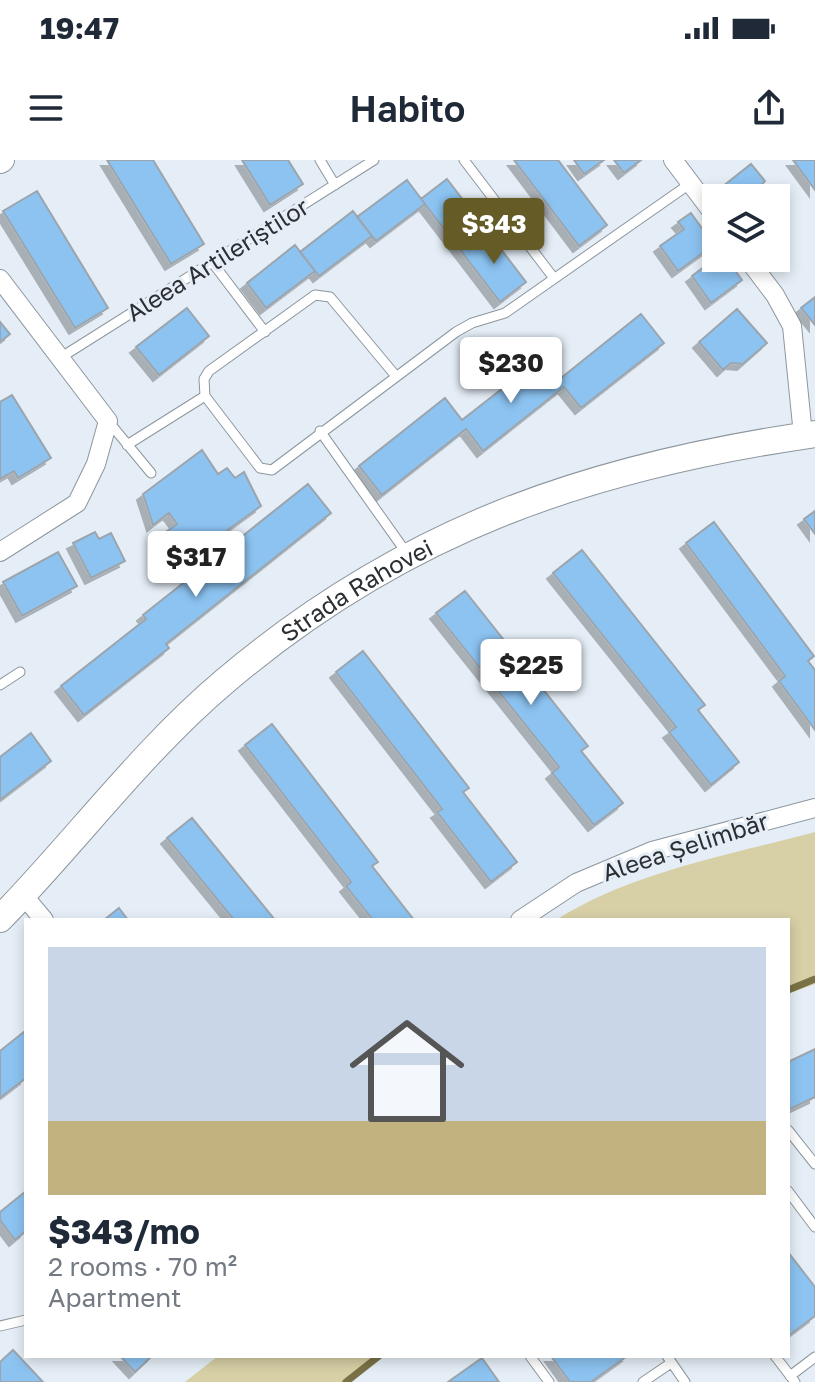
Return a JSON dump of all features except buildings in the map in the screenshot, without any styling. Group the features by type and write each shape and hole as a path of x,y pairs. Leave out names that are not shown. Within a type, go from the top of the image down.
{"main road":[{"name":"Strada Rahovei","path":"0,919 119,788 223,682 278,639 408,556 513,507 574,485 671,458 809,435"}],"street":[{"path":"673,160 702,198"},
{"path":"758,272 792,326 809,435"},
{"path":"0,279 108,421 96,464 77,503 0,552"},
{"name":"Aleea Șelimbăr","path":"523,918 576,883 652,851 815,808"},
{"path":"23,895 42,918"}],"lane":[{"path":"320,160 335,185"},
{"name":"Aleea Artileriștilor","path":"60,358 374,160"},
{"path":"464,160 553,277"},
{"path":"395,375 324,294 304,300 209,371 204,379 205,396 265,472 395,375 472,323 505,313 691,183"},
{"path":"212,262 265,332"},
{"path":"127,445 205,396"},
{"path":"108,421 151,473"},
{"path":"320,431 408,556"},
{"path":"0,685 20,672"},
{"path":"790,1133 815,1164"},
{"path":"790,1194 815,1227"},
{"path":"0,1326 24,1320"},
{"path":"776,1358 792,1379 815,1357"},
{"path":"531,1358 549,1382"},
{"path":"643,1382 669,1359 685,1382"}],"shaded area":[{"path":"815,832 815,984 790,993 790,918 559,918 616,889 715,857"},
{"path":"215,1358 376,1358 346,1382 185,1382"}],"waterway":[{"path":"790,989 815,979"},
{"path":"346,1382 376,1358"}]}
